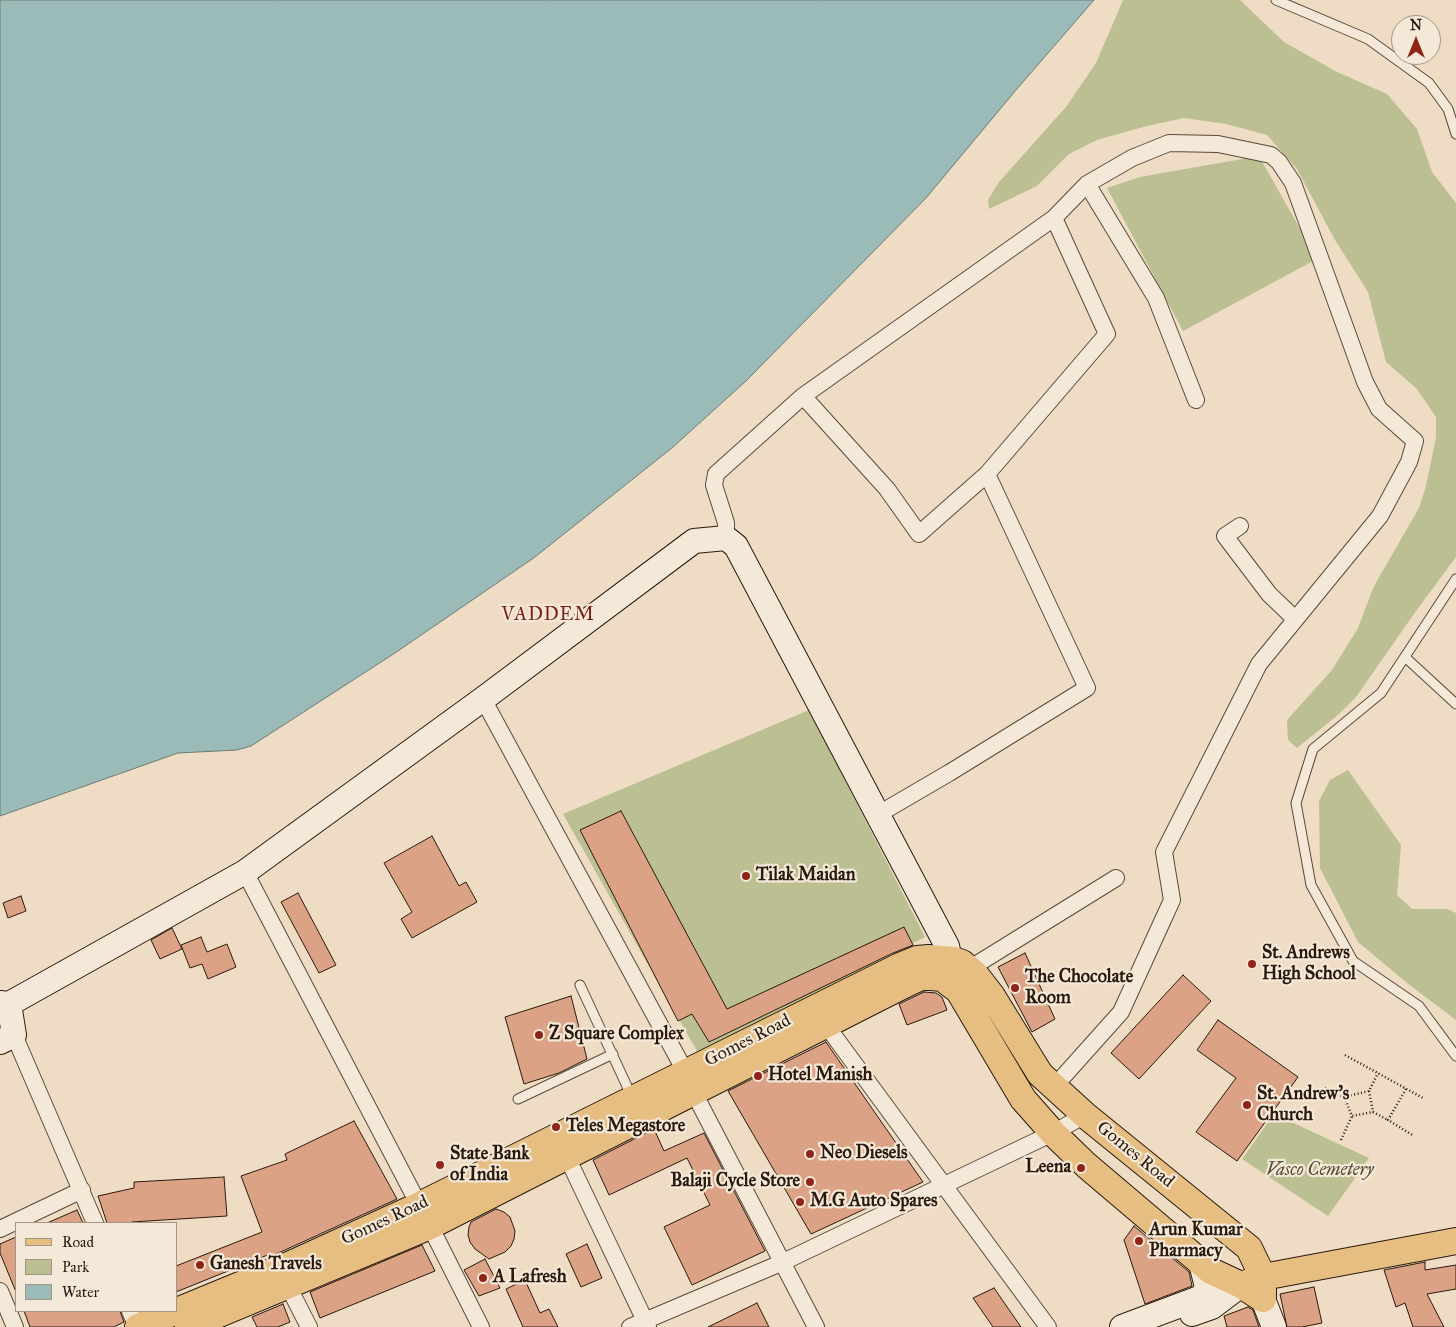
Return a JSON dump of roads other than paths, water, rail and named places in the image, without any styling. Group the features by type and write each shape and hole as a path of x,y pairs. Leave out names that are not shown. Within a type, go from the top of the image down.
{"main road":[{"name":"Gomes Road","path":"188,1327 284,1277 567,1157 690,1082 900,966 917,959 929,958 992,996 1040,1074 1053,1088 1249,1248 1256,1287"},
{"name":"Gomes Road","path":"425,1216 633,1099 690,1082 826,1025 921,977 939,977 955,974"},
{"path":"955,974 964,999 1023,1099 1086,1165 1211,1271 1256,1287 1456,1241"},
{"name":"Gomes Road","path":"137,1327 284,1277"}],"street":[{"path":"726,538 726,523 714,486 716,474 803,396 1054,218 1087,184 1132,158 1169,143 1218,144 1271,154 1279,162 1293,183 1365,382 1379,409 1415,441 1409,462 1380,516 1259,664 1164,852 1172,900 1121,1012 1053,1088"},
{"path":"1087,184 1156,298 1196,400"},
{"path":"803,396 887,488 919,534 987,474 1107,334 1054,218"},
{"path":"877,815 950,773 1087,688 987,474"},
{"path":"1240,526 1225,536 1269,594 1296,619"},
{"path":"95,1222 82,1190 7,1039 4,1003 245,872 483,699 694,541 726,538 736,546 947,946 955,974 1116,878"},
{"path":"483,699 690,1082 816,1327"},
{"path":"245,872 481,1327"},
{"path":"826,1025 1048,1327"},
{"path":"567,1157 641,1325 781,1262 1054,1133 1084,1115"},
{"path":"0,1229 82,1190"},
{"path":"1122,1327 1202,1297 1207,1287 1202,1263"},
{"path":"284,1277 309,1327"},
{"path":"1157,1327 1212,1307 1256,1287 1274,1327"},
{"path":"0,1291 15,1327"},
{"path":"130,1312 137,1327"}],"lane":[{"path":"1276,0 1368,39 1429,83 1448,109 1456,134"},
{"path":"1456,579 1381,693 1313,749 1296,803 1311,885 1353,961 1420,1006 1456,1056"},
{"path":"1405,657 1456,704"},
{"path":"580,985 633,1099"},
{"path":"518,1099 612,1054"}],"water":[{"path":"0,0 1094,0 926,198 746,381 673,447 535,557 395,653 251,746 237,750 178,753 0,816"}],"place":[{"name":"Tilak Maidan","path":"746,876"},
{"name":"St. Andrews High School","path":"1252,964"},
{"name":"The Chocolate Room","path":"1015,988"},
{"name":"Z Square Complex","path":"539,1035"},
{"name":"Hotel Manish","path":"758,1076"},
{"name":"St. Andrew's Church","path":"1247,1105"},
{"name":"Teles Megastore","path":"556,1127"},
{"name":"Neo Diesels","path":"810,1154"},
{"name":"State Bank of India","path":"440,1165"},
{"name":"Leena","path":"1081,1168"},
{"name":"Balaji Cycle Store","path":"810,1182"},
{"name":"M.G Auto Spares","path":"800,1202"},
{"name":"Arun Kumar Pharmacy","path":"1139,1241"},
{"name":"Ganesh Travels","path":"200,1265"},
{"name":"A Lafresh","path":"483,1278"}],"district":[{"name":"VADDEM","path":"548,615"}],"park label":[{"name":"Vasco Cemetery","path":"1320,1171"}]}
